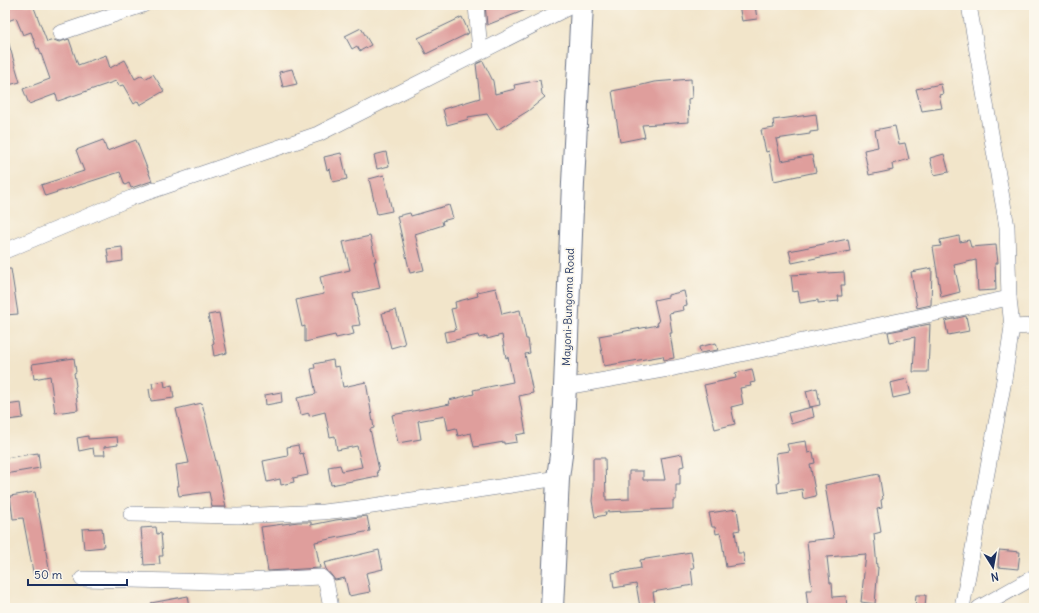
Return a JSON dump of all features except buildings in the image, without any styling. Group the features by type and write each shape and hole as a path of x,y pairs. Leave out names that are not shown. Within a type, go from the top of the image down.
{"main road":[{"name":"Mayoni-Bungoma Road","path":"552,608 558,478 561,455 565,387 582,5"}],"street":[{"path":"60,33 143,5"},
{"path":"476,5 480,52"},
{"path":"5,251 131,198 318,134 573,5"},
{"path":"962,608 1003,386 1012,327 1009,298 1007,227 969,5"},
{"path":"565,387 674,368 1009,298"},
{"path":"1012,327 1034,326"},
{"path":"132,514 238,516 323,512 558,478"},
{"path":"82,579 224,582 321,577 326,582 331,608"},
{"path":"979,608 1034,577"}]}
